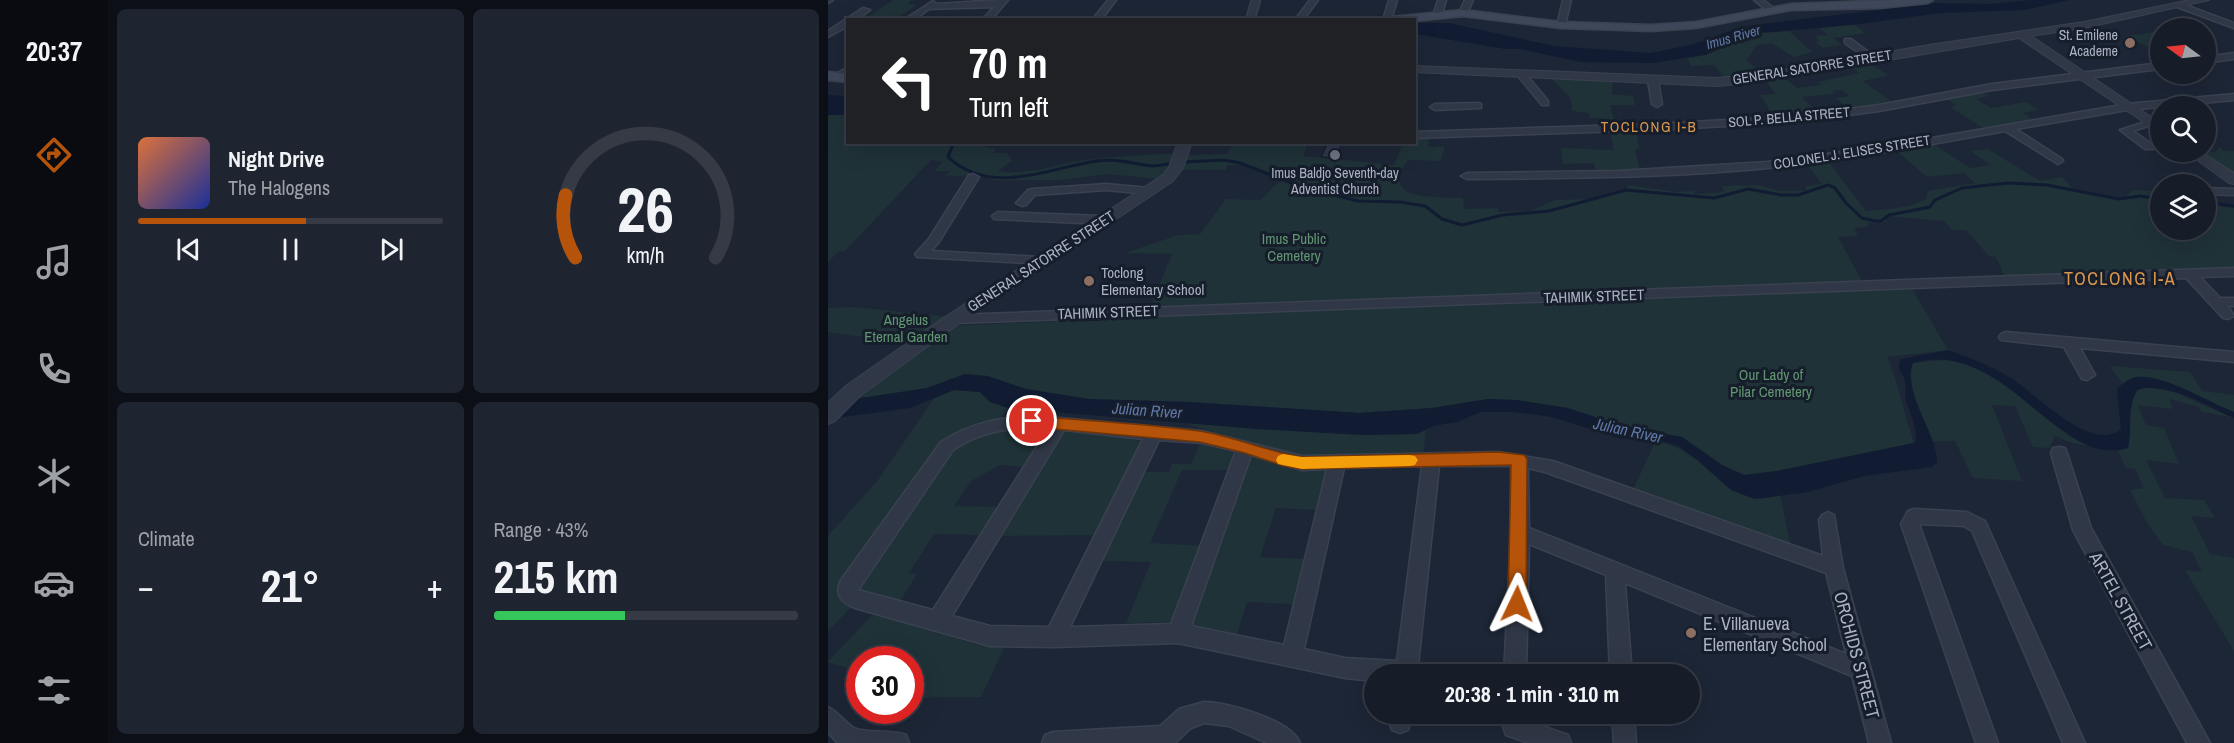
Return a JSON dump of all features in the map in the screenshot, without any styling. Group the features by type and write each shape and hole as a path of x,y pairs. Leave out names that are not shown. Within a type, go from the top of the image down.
{"main road":[{"path":"1403,18 1438,13 1463,13 1561,25 1674,27 1807,3 1928,0"}],"street":[{"path":"911,18 937,0"},
{"path":"1098,18 1112,0"},
{"path":"1251,18 1256,0"},
{"path":"1300,18 1314,0"},
{"path":"1389,18 1393,0"},
{"path":"1438,13 1442,0"},
{"path":"1463,13 1469,0"},
{"path":"1561,25 1567,0"},
{"path":"1758,0 1772,10"},
{"name":"GENERAL SATORRE STREET","path":"1416,69 1653,81 1716,82 1753,79 1871,57 2097,23 2177,3 2204,0"},
{"path":"927,7 1003,2"},
{"path":"988,18 1003,2"},
{"path":"2177,3 2234,26"},
{"path":"948,12 957,5"},
{"path":"854,18 866,10"},
{"path":"828,35 846,23"},
{"path":"2022,34 2079,76 2150,122"},
{"path":"1848,41 1871,57"},
{"path":"2216,58 2234,56"},
{"name":"SOL P. BELLA STREET","path":"1416,134 1449,120 1656,127 1796,119 1879,108 1992,87 2150,67"},
{"path":"1521,74 1545,103"},
{"path":"1653,81 1657,104"},
{"name":"COLONEL J. ELISES STREET","path":"1467,176 1629,174 1767,165 1886,148 2127,107 2234,97"},
{"path":"1435,107 1449,120 1478,106"},
{"path":"2005,127 2058,161"},
{"path":"2149,147 2125,130 2150,127"},
{"path":"2120,141 2138,139"},
{"name":"GENERAL SATORRE STREET","path":"828,416 845,398 954,319 1168,178 1181,156"},
{"path":"2208,162 2234,180"},
{"path":"973,177 933,242 921,254 1040,261"},
{"path":"1022,203 1032,192 1106,188 1149,191"},
{"path":"2216,191 2234,192"},
{"path":"998,216 1103,220"},
{"name":"TAHIMIK STREET","path":"954,319 2234,272"},
{"path":"2191,275 2215,302 2231,309"},
{"path":"2006,337 2234,357"},
{"path":"2069,342 2087,375"},
{"path":"1364,670 1178,633 1055,637 990,636 855,599 848,594 848,586 940,454 956,438 980,427 1032,421 1200,437 1302,463 1519,459 1548,466 1834,568"},
{"path":"938,620 1059,425"},
{"path":"1055,637 1152,434"},
{"path":"1178,633 1246,447"},
{"name":"ARTEL STREET","path":"2059,453 2082,530 2199,743"},
{"path":"1515,664 1520,532 1519,459"},
{"path":"1407,664 1431,460"},
{"path":"1292,657 1338,462"},
{"path":"1987,743 1910,524 1914,516 1967,519 1978,526 2074,743"},
{"name":"ORCHIDS STREET","path":"1828,520 1834,568 1880,743"},
{"path":"1520,532 1859,669"},
{"path":"1615,571 1620,664"},
{"path":"1053,743 1163,740 1191,715 1204,713 1242,720 1278,740"},
{"path":"828,718 847,741 898,743"},
{"path":"1624,724 1625,743"},
{"path":"1514,728 1560,743"}],"green space":[{"path":"893,0 911,0 908,4 917,5 898,18 866,18"},
{"path":"1855,25 1865,33 1833,38 1842,45 1823,48 1815,42 1820,41 1814,36 1828,35 1819,28"},
{"path":"1789,31 1812,52 1794,57 1771,43 1757,45 1747,59 1760,71 1750,72 1755,77 1726,80 1714,65 1690,66 1688,58 1705,55 1752,34"},
{"path":"2150,33 2150,48 2126,36"},
{"path":"1865,61 1889,75 1863,81 1893,103 1850,110 1836,98 1849,96 1842,90 1832,91 1834,94 1802,97 1819,114 1775,118 1760,95 1776,94 1764,79 1782,76 1797,88 1822,85 1819,82 1859,73 1847,64"},
{"path":"1551,78 1613,81 1612,94 1633,96 1635,105 1610,105 1616,126 1603,126 1602,118 1590,118 1588,113 1572,111 1571,99"},
{"path":"1979,90 1989,96 1976,99 1991,108 2026,102 2039,110 2023,113 2033,120 1983,128 1950,107 1956,105 1943,97"},
{"path":"828,115 846,115 846,144 973,144 996,149 993,153 1007,153 1012,161 998,171 1020,172 1085,160 1178,153 1172,169 1160,179 1107,174 1059,180 993,180 978,175 945,176 950,171 934,171 943,162 931,160 845,251 838,252 828,262"},
{"path":"1610,130 1636,130 1639,149 1635,150 1640,172 1596,173 1594,163 1563,164 1561,148 1614,150"},
{"name":"Imus Public Cemetery","path":"1430,136 1428,147 1445,147 1440,161 1408,160 1400,174 1400,183 1405,190 1426,196 1463,198 1464,209 1498,208 1498,212 1529,211 1556,200 1589,199 1627,188 1628,185 1676,192 1693,191 1695,194 1724,192 1722,186 1759,185 1778,191 1806,191 1806,186 1822,184 1806,163 1827,160 1866,211 1897,208 1926,199 1928,191 1975,183 1964,173 1927,177 1894,149 1930,142 1970,168 1990,165 1971,151 1988,149 2040,181 2062,177 2072,188 2116,198 2125,197 2133,190 2150,191 2150,240 2216,240 2216,206 2234,208 2234,268 2005,278 1996,257 1989,256 1966,230 1952,230 1944,221 1888,216 1885,222 1867,223 1868,227 1854,228 1858,236 1838,237 1863,283 1150,308 1172,254 1125,253 1178,235 1200,234 1226,199 1261,200 1274,186 1284,180 1253,166 1228,165 1225,170 1180,170 1186,155 1227,154 1233,144 1307,145 1303,156 1394,165 1403,144 1416,144 1416,137"},
{"path":"2219,147 2224,151 2234,151 2234,173 2214,162 2216,162 2216,152"},
{"name":"Our Lady of Pilar Cemetery","path":"1912,289 1948,350 1887,357 1914,443 1777,471 1744,475 1722,465 1682,437 1622,426 1568,408 1516,400 1488,399 1432,408 1359,413 1189,402 1089,399 1026,389 965,374 927,388 855,399 951,326 1286,310"},
{"name":"Angelus Eternal Garden","path":"854,307 950,317 911,344 828,332 828,308"},
{"path":"1945,360 1966,364 1985,372 2090,446 2072,443 2055,436 2049,448 2033,447 2015,406 1992,405 2022,481 1973,478 1955,441 1933,441 1913,392 1911,371 1913,363"},
{"path":"2110,366 2190,372 2202,391 2234,395 2234,412 2147,377 2135,377 2123,384"},
{"path":"2145,387 2174,392 2231,417 2202,412 2199,407 2170,399 2172,409 2138,405 2146,425 2164,428 2179,464 2146,460 2165,498 2204,500 2215,518 2191,516 2210,554 2234,558 2234,651 2185,570 2202,572 2192,552 2163,545 2146,521 2130,490 2144,488 2135,469 2126,468 2118,451 2128,447 2132,403 2138,390"},
{"path":"954,390 980,392 990,402 1008,408 999,420 967,428 952,437 848,578 853,605 828,631 828,536 878,480 935,397"},
{"path":"1185,423 1362,435 1417,434 1426,430 1423,457 1307,458 1273,451"},
{"path":"1003,425 1052,428 1026,467 1000,465 971,481 954,506 1001,507 983,535 934,534 909,573 917,574 900,601 860,590 855,583 960,439"},
{"path":"1061,429 1142,441 1097,535 998,536"},
{"path":"1655,442 1671,445 1684,452 1732,489 1746,496 1766,499 1780,495 1791,547 1633,490"},
{"path":"1200,444 1236,453 1231,470 1182,470 1150,543 1204,546 1174,622 1126,623 1151,562 1099,561 1140,472 1169,472 1172,464 1191,464"},
{"path":"1257,456 1297,469 1329,468 1320,510 1276,508 1260,557 1308,559 1297,604 1247,602 1237,634 1191,625 1248,462"},
{"path":"874,613 977,645 1004,648 981,697 924,698 924,646 846,646 846,668 828,662"}],"water":[{"name":"Imus River","path":"2032,0 2070,0 2024,10 1941,13 1852,25 1758,33 1705,55 1652,63 1581,62 1520,49 1505,49 1416,34 1416,23 1449,23 1554,46 1651,53 1694,44 1754,25 1936,3 1988,4"},
{"path":"828,95 846,96 846,115 828,115"},
{"name":"Julian River","path":"1948,350 1981,362 2011,378 2064,419 2095,434 2109,435 2121,429 2117,389 2131,378 2137,377 2148,377 2173,384 2234,412 2234,418 2187,396 2160,389 2137,390 2132,403 2128,448 2102,450 2078,440 2053,424 2003,384 1976,368 1946,360 1913,363 1912,387 1936,451 1937,463 1931,467 1864,476 1808,492 1755,499 1731,490 1698,460 1678,446 1665,442 1619,438 1552,417 1514,412 1481,412 1457,422 1433,426 1417,434 1362,435 1255,429 1008,408 990,402 980,392 954,390 910,408 828,419 855,399 927,388 965,374 988,376 1026,389 1089,399 1189,402 1359,413 1432,408 1488,399 1516,400 1568,408 1622,426 1682,437 1722,465 1744,475 1777,471 1914,443 1915,426 1906,401 1905,381 1899,363 1901,359"}],"building":[{"path":"1327,144 1342,144 1335,158 1321,157"}],"waterway":[{"path":"953,144 948,157 965,169 1001,178 1020,177 1104,160 1152,166 1175,163"},
{"path":"1183,162 1224,160 1240,163 1302,187 1358,201 1400,202 1425,206 1442,219 1462,225 1503,215 1549,211 1626,190 1714,198 1748,189 1781,195 1798,195 1828,185 1835,188 1846,203 1862,218 1875,221 1881,221 1889,215 1930,207 1935,200 1962,188 2008,183 2047,185 2119,199 2140,196 2150,198"},
{"path":"2216,204 2234,206"}],"slow traffic":[{"path":"1283,460 1302,463 1410,460"}],"place":[{"name":"St. Emilene Academe","path":"2130,43"},
{"name":"Imus Baldjo Seventh-day Adventist Church","path":"1335,155"},
{"name":"Toclong Elementary School","path":"1089,281"},
{"name":"E. Villanueva Elementary School","path":"1691,633"}],"district":[{"name":"TOCLONG I-B","path":"1649,126"},
{"name":"TOCLONG I-A","path":"2120,278"}],"route":[{"path":"1032,421 1200,437 1223,441 1284,460 1302,463 1519,459 1520,532 1517,604"}]}
